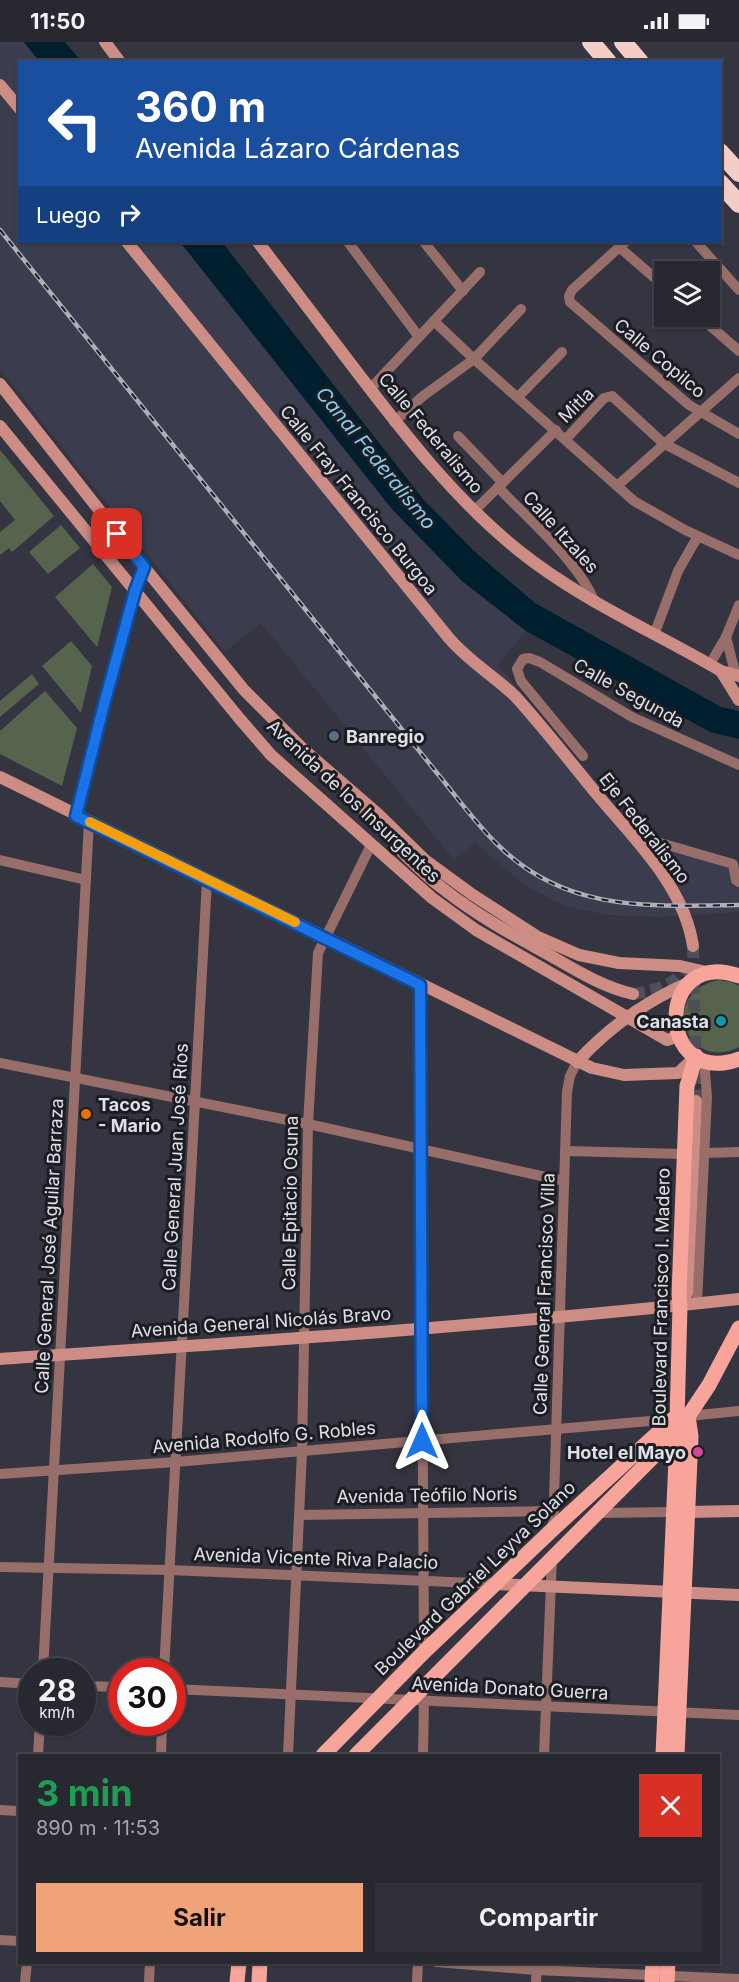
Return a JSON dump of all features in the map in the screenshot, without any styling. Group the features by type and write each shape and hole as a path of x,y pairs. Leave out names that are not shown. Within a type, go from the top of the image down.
{"highway":[{"path":"591,42 606,60"},
{"path":"623,42 638,60"},
{"path":"722,156 739,173"},
{"path":"722,185 739,204"}],"main road":[{"path":"105,42 118,60"},
{"path":"0,85 18,107"},
{"name":"Calle Fray Francisco Burgoa","path":"128,243 435,623 467,658 515,696 576,769"},
{"name":"Calle Federalismo","path":"259,243 394,422 474,511 534,562 595,603 726,674"},
{"name":"Avenida de los Insurgentes","path":"0,384 244,690 303,749 439,870 538,937 579,955 619,963 681,966 711,973"},
{"name":"Avenida de los Insurgentes","path":"0,426 202,674 272,755 371,845 432,898 476,930 667,1040 679,1036"},
{"path":"726,674 739,700"},
{"name":"Eje Federalismo","path":"576,769 653,862 675,894 688,921 693,946"},
{"path":"334,776 386,835 445,891 488,919 594,980 615,990 633,994"},
{"path":"0,777 577,1062 604,1072 632,1075 678,1073 699,1058"},
{"path":"577,1062 594,1043 661,995 711,973 736,974"},
{"path":"692,982 682,993 676,1007 675,1022 686,1048 699,1058 716,1063 739,1059"},
{"name":"Boulevard Francisco I. Madero","path":"677,1754 672,1712 681,1512 679,1421 681,1306 679,1294 687,1086 699,1058"},
{"path":"681,1306 687,1293 696,1101"},
{"name":"Avenida General Nicolás Bravo","path":"0,1359 421,1329 739,1299"},
{"name":"Boulevard Gabriel Leyva Solano","path":"357,1754 418,1700 526,1585 598,1513 709,1384 739,1328"},
{"name":"Boulevard Gabriel Leyva Solano","path":"324,1754 424,1652 553,1529 679,1421"},
{"path":"681,1512 739,1511"},
{"name":"Avenida Vicente Riva Palacio","path":"496,1584 739,1594"},
{"name":"Boulevard Francisco I. Madero","path":"663,1754 672,1712"},
{"path":"237,1982 239,1964"},
{"path":"260,1982 261,1964"}],"street":[{"path":"349,243 419,337"},
{"path":"425,243 463,291"},
{"path":"697,243 739,290"},
{"path":"622,244 654,276"},
{"name":"Calle Copilco","path":"622,244 572,290 569,296 572,304 679,397 700,413 739,434"},
{"path":"370,389 480,272"},
{"path":"394,422 423,396 474,359 521,309"},
{"path":"434,321 634,501 659,516 739,555"},
{"path":"712,327 739,351"},
{"path":"519,397 562,352"},
{"path":"616,486 739,378"},
{"name":"Mitla","path":"566,439 604,398 610,396 615,397 663,443"},
{"path":"474,511 556,430"},
{"name":"Calle Itzales","path":"458,436 572,565 591,590 595,603"},
{"path":"663,443 739,483"},
{"path":"654,635 678,571 698,536"},
{"path":"76,816 135,591 144,567"},
{"path":"726,674 726,637 739,605"},
{"path":"726,637 726,674"},
{"name":"Calle Segunda","path":"583,756 521,681 517,669 523,659 529,658 540,662 632,717 739,765"},
{"name":"Calle General José Aguilar Barraza","path":"44,1658 89,822"},
{"path":"640,828 657,842 736,864 736,880 739,882"},
{"name":"Calle Epitacio Osuna","path":"288,1754 300,1515 308,1124 318,953 371,845"},
{"path":"0,860 86,880"},
{"name":"Calle General Juan José Ríos","path":"165,1658 207,880"},
{"path":"420,985 424,1652"},
{"name":"Boulevard Francisco I. Madero","path":"697,1303 707,1097 699,1058"},
{"name":"Calle General Francisco Villa","path":"553,1529 567,1092 570,1076 577,1062"},
{"path":"0,1063 308,1124 564,1181"},
{"path":"565,1151 684,1154"},
{"path":"704,1153 739,1152"},
{"name":"Avenida Rodolfo G. Robles","path":"0,1474 679,1421 739,1411"},
{"name":"Avenida Teófilo Noris","path":"300,1515 554,1511"},
{"path":"598,1513 681,1512"},
{"path":"544,1754 552,1558"},
{"name":"Avenida Vicente Riva Palacio","path":"0,1567 170,1570 496,1584"},
{"path":"0,1682 18,1683"},
{"name":"Avenida Donato Guerra","path":"186,1690 739,1715"},
{"path":"418,1700 423,1754"},
{"path":"38,1754 39,1736"},
{"path":"160,1754 161,1736"},
{"path":"0,1810 18,1811"},
{"path":"0,1940 18,1941"},
{"path":"26,1982 27,1964"},
{"path":"149,1982 150,1964"},
{"path":"417,1982 418,1964"},
{"path":"456,1964 536,1972 660,1973 739,1979"}],"shaded area":[{"path":"0,42 24,42 38,60 18,60 18,243 181,243 392,510 462,581 526,631 498,665 645,841 718,865 739,868 739,912 659,917 607,915 565,906 526,886 475,843 454,860 261,623 225,652 0,369"}],"green space":[{"path":"0,450 54,516 12,552 9,548 0,555 0,532 15,520 0,501"},
{"path":"61,525 80,548 48,574 29,552"},
{"path":"93,564 112,587 97,647 55,597"},
{"path":"71,641 92,666 81,713 42,666"},
{"path":"32,674 39,684 0,717 0,701"},
{"path":"45,691 77,728 62,786 0,754 0,731"},
{"path":"719,980 739,986 739,1047 720,1052 705,1050 693,1041 686,1028 684,1014 689,999 700,987"}],"water":[{"path":"24,42 65,42 80,60 38,60"},
{"name":"Canal Federalismo","path":"181,243 223,243 423,499 474,551 535,603 721,707 739,711 739,739 710,732 526,631 462,581 392,509"}],"tunnel":[{"path":"693,946 696,1101"},
{"path":"633,994 660,988 674,981 691,960"}],"railway":[{"path":"0,230 482,829 499,846 525,868 553,884 582,894 612,901 642,904 739,905"}],"slow traffic":[{"path":"90,822 295,922"}],"place":[{"name":"Banregio","path":"334,736"},
{"name":"Canasta","path":"721,1021"},
{"name":"Tacos - Mario","path":"86,1114"},
{"name":"Hotel el Mayo","path":"698,1452"}],"route":[{"path":"117,534 144,567 135,591 103,708 76,816 325,936 420,985 422,1441"}]}
